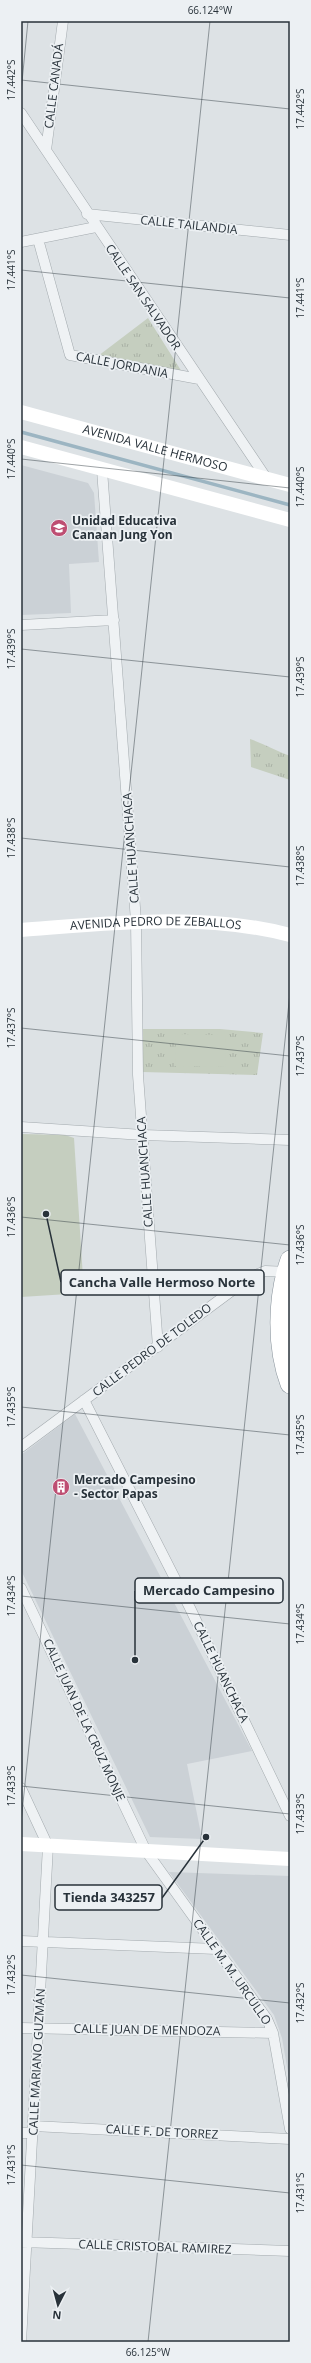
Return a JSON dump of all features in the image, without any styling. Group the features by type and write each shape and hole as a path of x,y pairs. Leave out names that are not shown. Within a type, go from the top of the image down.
{"highway":[{"path":"289,1268 281,1295 281,1329 282,1354 290,1384"}],"main road":[{"name":"AVENIDA VALLE HERMOSO","path":"21,412 290,485"},
{"path":"21,447 290,520"},
{"name":"AVENIDA PEDRO DE ZEBALLOS","path":"21,930 136,921 208,921 239,924 290,934"},
{"path":"21,1844 290,1859"}],"street":[{"name":"CALLE CANADÁ","path":"46,150 63,21"},
{"name":"CALLE SAN SALVADOR","path":"21,113 87,214 266,479"},
{"name":"CALLE TAILANDIA","path":"87,214 290,235"},
{"path":"21,242 96,227"},
{"name":"CALLE JORDANIA","path":"38,239 70,355 199,379"},
{"name":"CALLE HUANCHACA","path":"102,470 136,921 138,1068 158,1347"},
{"path":"21,625 114,620"},
{"path":"21,1127 143,1135 290,1140"},
{"name":"CALLE PEDRO DE TOLEDO","path":"21,1447 158,1347 249,1278 265,1271 289,1268"},
{"name":"CALLE HUANCHACA","path":"84,1400 195,1620 290,1816"},
{"name":"CALLE JUAN DE LA CRUZ MONJE","path":"21,1588 146,1851"},
{"name":"CALLE MARIANO GUZMÁN","path":"21,1788 48,1846 33,2129 24,2242 21,2342"},
{"name":"CALLE M. M. URCULLO","path":"146,1851 267,2018 274,2033 290,2129"},
{"path":"21,1942 216,1949"},
{"name":"CALLE JUAN DE MENDOZA","path":"21,2028 274,2033"},
{"name":"CALLE F. DE TORREZ","path":"21,2132 33,2129 290,2139"},
{"name":"CALLE CRISTOBAL RAMIREZ","path":"24,2242 290,2252"}],"shaded area":[{"name":"Unidad Educativa Canaan Jung Yon","path":"21,465 88,483 94,493 99,562 69,564 71,613 21,615"},
{"path":"75,1414 252,1751 187,1764 202,1839 150,1837 21,1570 21,1455"},
{"path":"169,1872 290,1876 290,2084 282,2038 274,2015"}],"green space":[{"path":"148,318 182,372 98,356"},
{"path":"250,739 290,756 290,780 251,767"},
{"path":"141,1029 220,1029 263,1033 257,1075 142,1072"},
{"path":"176,1034 226,1035 225,1067 175,1066"},
{"path":"21,1134 65,1135 74,1138 84,1293 21,1297"}],"waterway":[{"path":"21,432 290,505"}],"place":[{"name":"Unidad Educativa Canaan Jung Yon","path":"59,528"},
{"name":"Cancha Valle Hermoso Norte","path":"46,1214"},
{"name":"Mercado Campesino - Sector Papas","path":"61,1487"},
{"name":"Mercado Campesino","path":"135,1660"},
{"name":"Tienda 343257","path":"206,1837"}]}
